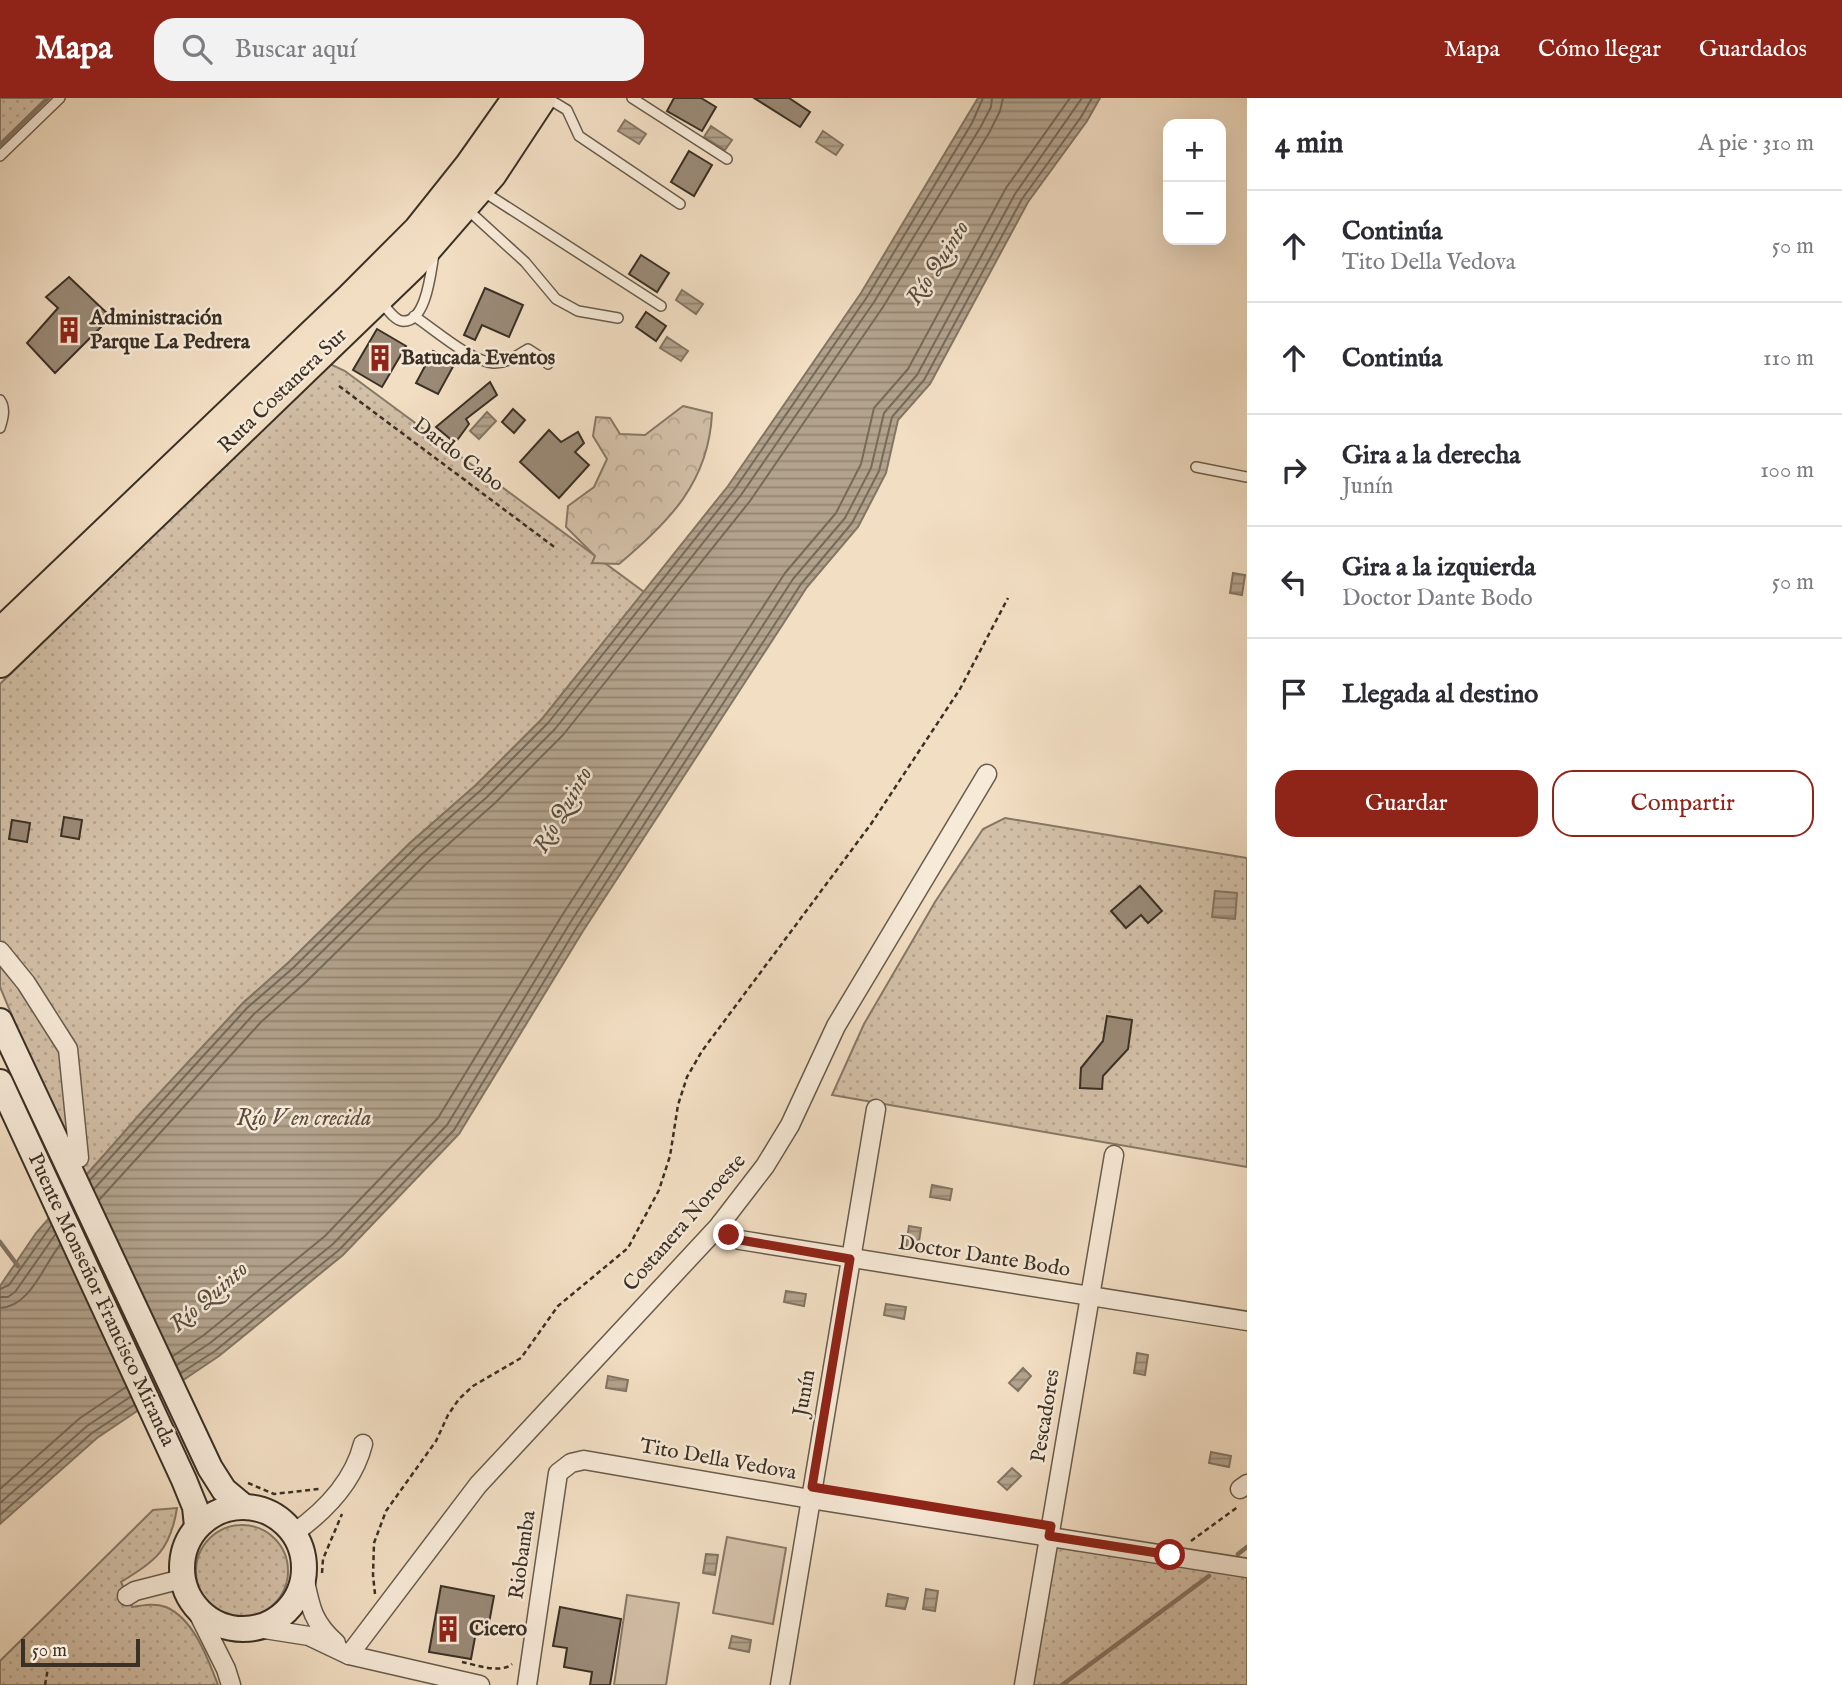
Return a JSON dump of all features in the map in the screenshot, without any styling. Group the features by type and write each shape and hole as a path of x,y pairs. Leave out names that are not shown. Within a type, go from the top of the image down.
{"main road":[{"name":"Ruta Costanera Sur","path":"0,633 418,230 469,166 517,98"},
{"name":"Ruta Costanera Sur","path":"0,663 436,240 492,174 542,98"}],"street":[{"name":"Costanera Noroeste","path":"349,1655 478,1485 721,1223 765,1166 790,1125 836,1026 987,774"},
{"path":"0,951 26,982 68,1049 79,1158"},
{"name":"Puente Monseñor Francisco Miranda","path":"0,1021 210,1468 224,1489 242,1505"},
{"name":"Puente Monseñor Francisco Miranda","path":"0,1082 184,1480 195,1507 197,1525"},
{"name":"Junín","path":"780,1685 876,1109"},
{"name":"Pescadores","path":"1024,1685 1114,1155"},
{"name":"Doctor Dante Bodo","path":"721,1223 729,1235 740,1240 1247,1321"},
{"path":"293,1534 316,1518 334,1498 359,1460 363,1444"},
{"name":"Tito Della Vedova","path":"558,1473 571,1462 584,1460 810,1499 1247,1568"},
{"name":"Riobamba","path":"527,1685 558,1473"},
{"path":"231,1685 226,1669 186,1593 181,1564 184,1550 197,1525 212,1514 242,1505 269,1511 284,1521 298,1540 304,1563 312,1578 310,1605 316,1622 349,1655"},
{"path":"196,1609 229,1627 243,1630 258,1628 275,1622 295,1603 312,1578"},
{"path":"127,1596 135,1591 182,1579"},
{"path":"258,1628 309,1636 349,1655 480,1685"}],"lane":[{"path":"0,156 60,98"},
{"path":"547,98 568,110 579,136 680,204"},
{"path":"632,98 727,159"},
{"path":"471,198 661,306"},
{"path":"471,198 556,299 578,311 618,318"},
{"path":"378,299 394,317 402,321 411,320 428,293 436,240"},
{"path":"414,316 480,360 495,364 510,360 528,349 548,364"},
{"path":"0,400 4,416 0,428"},
{"path":"1195,467 1247,477"}],"path":[{"name":"Dardo Cabo","path":"339,386 557,550"},
{"path":"379,1618 373,1575 374,1543 386,1511 436,1441 459,1399 473,1386 522,1358 558,1306 628,1248 659,1190 670,1156 678,1105 687,1077 702,1051 871,824 960,689 1008,598"},
{"path":"244,1480 274,1494 319,1489 344,1507 341,1521 312,1578"},
{"path":"1183,1547 1245,1491"},
{"path":"462,1662 500,1669 510,1667 516,1660"},
{"path":"45,1685 48,1668"}],"green space":[{"path":"0,98 48,98 0,145"},
{"path":"330,364 345,371 644,592 542,719 476,785 410,843 288,963 243,1003 84,1177 0,987 0,684"},
{"path":"683,406 712,413 703,460 683,499 670,516 619,564 592,563 595,556 566,527 568,506 594,487 607,459 593,436 596,417 610,418 620,434 645,435"},
{"path":"1005,818 1247,858 1247,1167 832,1095 864,1024 935,902 983,829"},
{"path":"177,1508 170,1535 160,1553 121,1582 132,1607 166,1607 185,1621 199,1641 218,1685 0,1685 0,1661 153,1510"},
{"path":"242,1525 259,1529 274,1539 284,1554 288,1571 284,1588 274,1603 259,1613 242,1617 225,1613 210,1603 200,1588 196,1571 200,1554 210,1539 225,1529"},
{"path":"727,1537 786,1548 773,1624 713,1613"},
{"path":"1055,1547 1247,1577 1247,1685 1031,1685"},
{"path":"627,1595 679,1603 666,1685 614,1685"}],"water":[{"name":"Río V en crecida","path":"978,98 1100,98 1087,121 1028,202 930,384 898,420 886,473 858,527 807,587 583,931 459,1134 343,1255 219,1356 97,1438 0,1524 0,1286 36,1233 139,1115 243,1003 288,963 410,843 476,785 542,719 728,486 861,293"},
{"path":"625,120 646,134 639,144 618,131"},
{"path":"711,126 732,140 725,150 704,137"},
{"path":"823,131 843,145 836,155 816,142"},
{"path":"682,290 703,304 696,314 676,300"},
{"path":"667,337 688,351 681,361 660,348"},
{"path":"487,412 496,421 479,439 470,431"},
{"path":"1233,573 1245,575 1242,595 1230,593"},
{"path":"1215,891 1237,893 1235,919 1212,917"},
{"path":"932,1185 952,1189 950,1200 930,1197"},
{"path":"909,1226 921,1228 918,1248 906,1246"},
{"path":"786,1291 806,1294 804,1306 784,1302"},
{"path":"886,1304 906,1307 904,1319 884,1315"},
{"path":"1137,1353 1148,1355 1145,1375 1134,1373"},
{"path":"1023,1368 1031,1376 1018,1391 1009,1383"},
{"path":"608,1376 628,1380 626,1391 606,1388"},
{"path":"1211,1452 1231,1456 1229,1467 1209,1463"},
{"path":"1012,1468 1021,1476 1007,1490 998,1482"},
{"path":"706,1554 718,1555 715,1575 703,1573"},
{"path":"926,1589 938,1591 935,1611 923,1609"},
{"path":"888,1594 908,1598 905,1609 886,1606"},
{"path":"732,1636 751,1640 749,1652 729,1648"}],"building":[{"path":"674,98 701,98 716,107 702,131 667,111"},
{"path":"754,98 789,98 810,112 800,127"},
{"path":"689,151 712,165 694,196 671,182"},
{"path":"641,255 669,273 657,292 629,274"},
{"name":"Administración Parque La Pedrera","path":"69,277 111,317 55,373 27,343 58,308 46,297"},
{"path":"485,288 523,305 509,337 482,325 475,340 464,335"},
{"path":"646,312 666,326 656,341 636,327"},
{"name":"Batucada Eventos","path":"377,329 406,346 382,387 353,370"},
{"path":"433,351 455,363 438,394 416,383"},
{"path":"490,382 497,395 466,419 469,424 455,443 436,427"},
{"path":"513,409 525,420 514,433 502,422"},
{"path":"549,430 561,442 578,432 584,443 575,452 589,465 559,498 520,462"},
{"path":"64,817 82,820 79,839 61,836"},
{"path":"12,820 30,823 27,842 9,839"},
{"path":"1140,886 1162,911 1148,923 1141,915 1126,928 1111,911"},
{"path":"1107,1016 1132,1020 1128,1049 1103,1076 1102,1089 1080,1088 1081,1068 1103,1041"},
{"name":"Cicero","path":"441,1586 494,1596 489,1623 478,1621 471,1659 429,1652"},
{"path":"560,1607 621,1619 610,1685 590,1685 592,1672 564,1667 567,1648 553,1646"}],"waterway":[{"path":"0,145 48,98"},
{"path":"0,1242 18,1266"},
{"path":"1238,1554 1247,1547"},
{"path":"1062,1685 1209,1576"}],"place":[{"name":"Administración Parque La Pedrera","path":"69,330"},
{"name":"Batucada Eventos","path":"380,358"},
{"name":"Cicero","path":"448,1629"}],"route":[{"path":"729,1235 740,1240 850,1259 812,1487 1051,1526 1049,1536 1170,1555"}],"water label":[{"name":"Río Quinto","path":"938,263"},
{"name":"Río Quinto","path":"563,810"},
{"name":"Río Quinto","path":"209,1297"}]}
